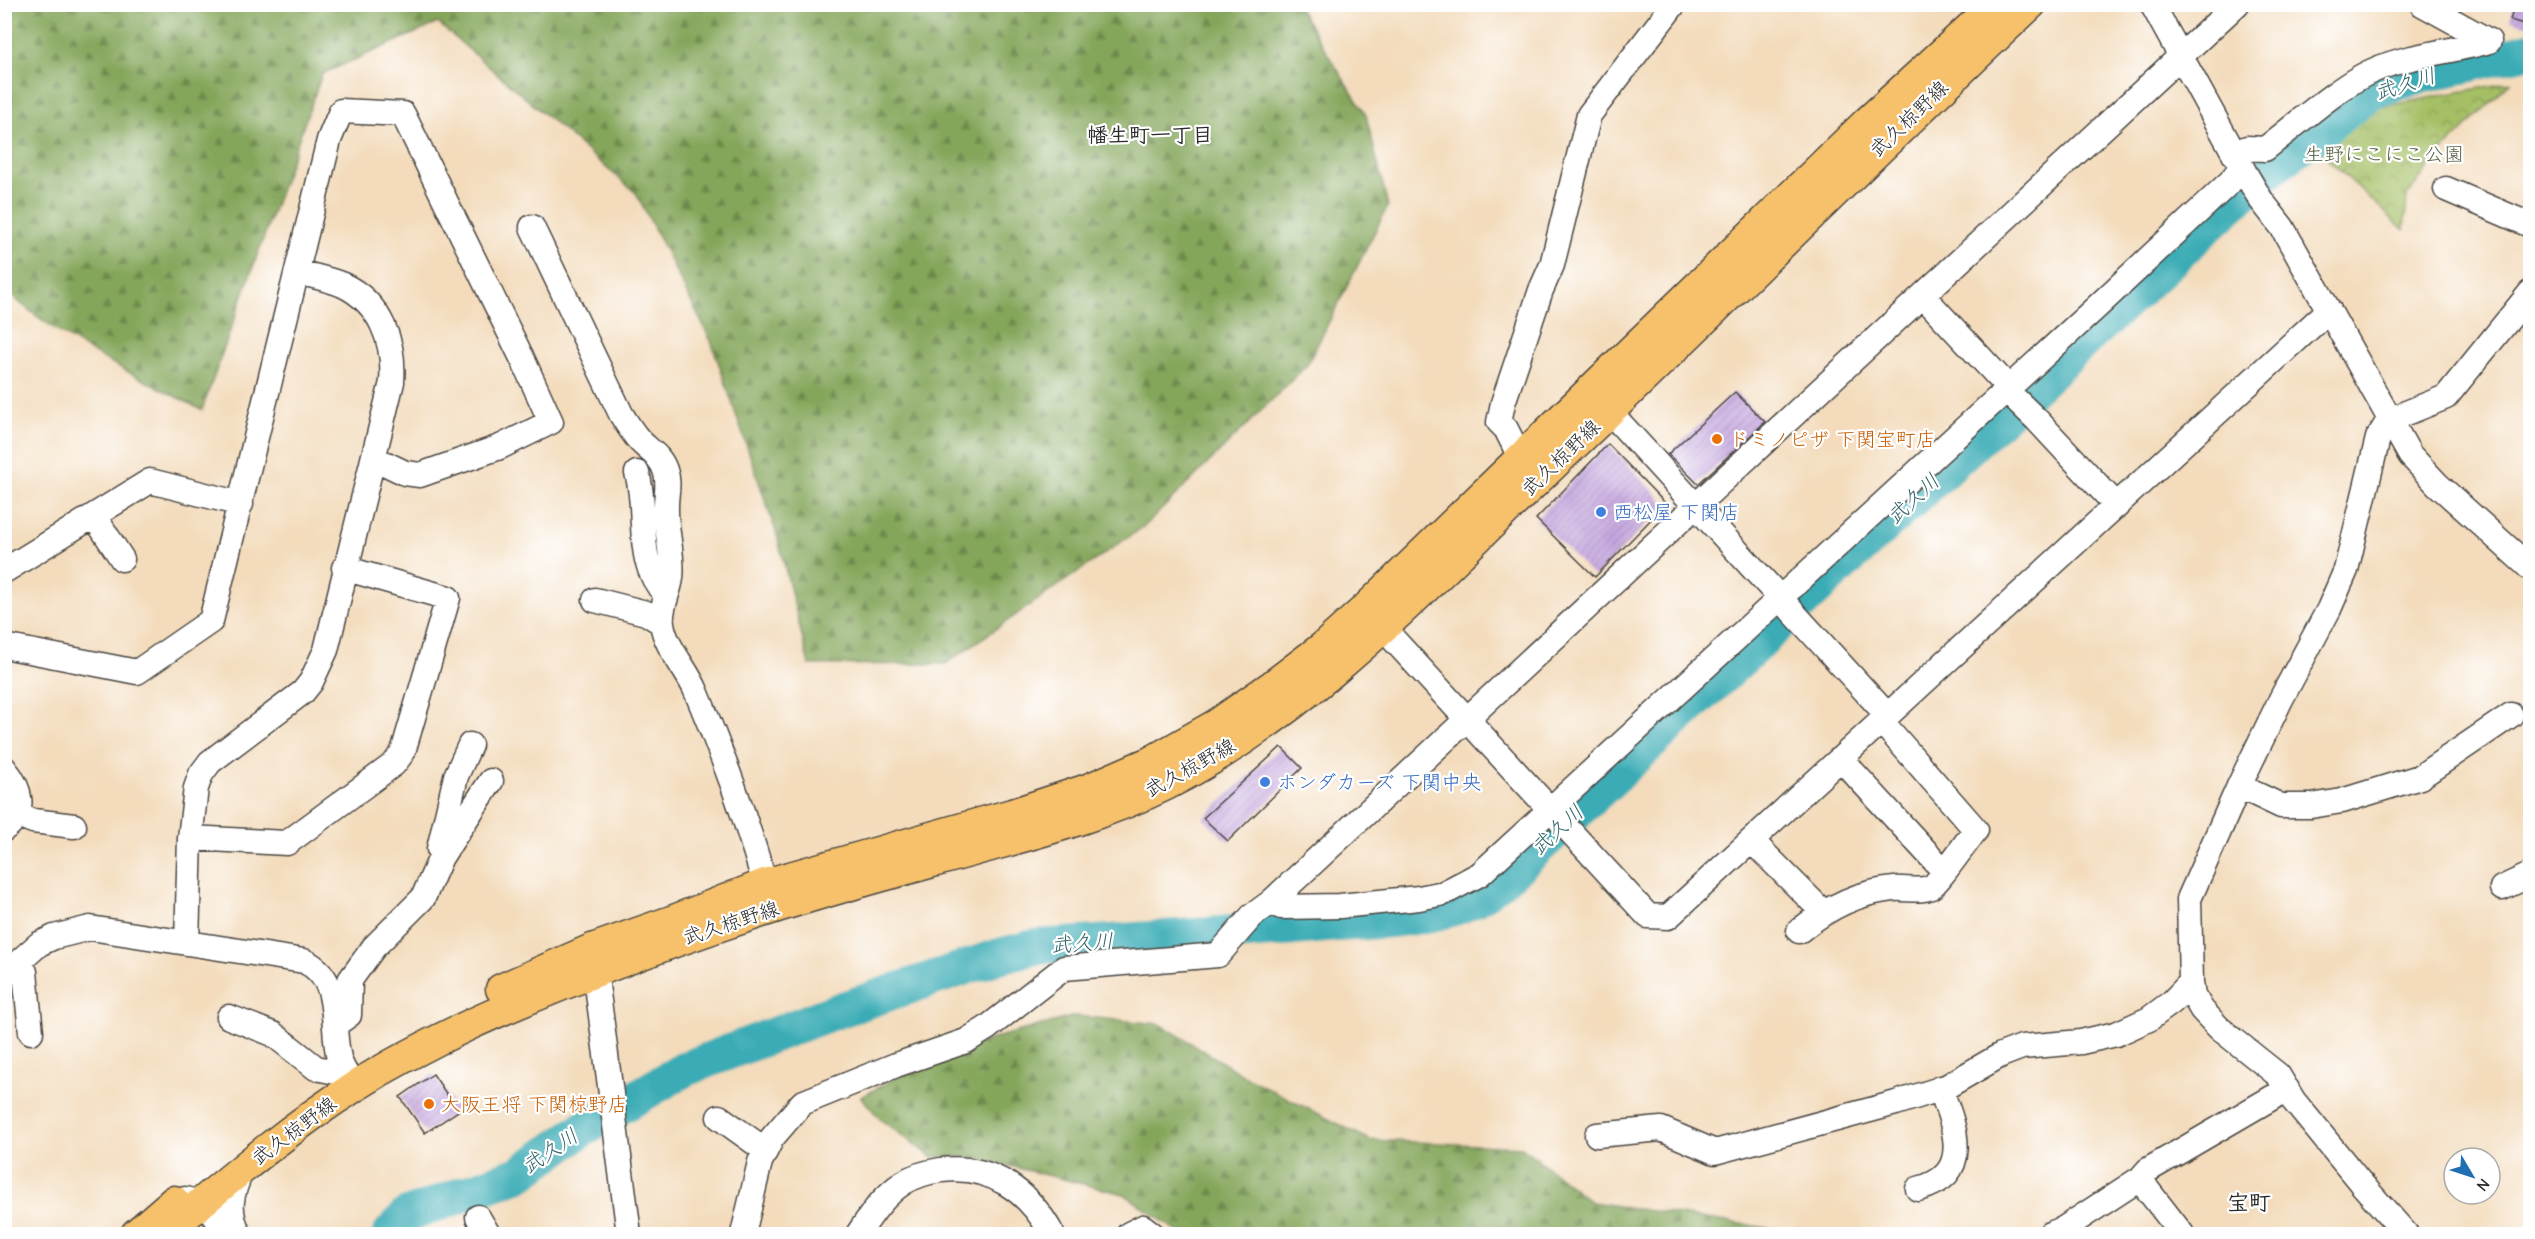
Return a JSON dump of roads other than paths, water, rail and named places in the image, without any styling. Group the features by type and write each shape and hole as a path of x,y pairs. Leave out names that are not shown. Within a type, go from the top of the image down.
{"main road":[{"name":"武久椋野線","path":"136,1234 242,1170 350,1081 414,1035 514,983 594,960 674,920 1099,814 1166,785 1233,746 1289,708 1383,628 1866,123 1996,4"},
{"name":"武久椋野線","path":"770,896 1088,789 1150,762 1217,724 1323,647 1364,610 1520,457 1600,402 1883,144 2031,4"},
{"name":"武久椋野線","path":"164,1234 188,1202 286,1114 350,1081"}],"street":[{"path":"1520,457 1506,429 1499,422 1503,403 1541,290 1552,265 1589,115 1674,4"},
{"path":"2152,4 2240,164 2261,200 2282,227 2410,455 2437,484 2530,568"},
{"path":"744,1234 752,1190 765,1150 787,1118 802,1103 896,1065 966,1041 987,1028 1065,968 1218,955 1262,909 1695,504 2237,4"},
{"path":"1262,909 1340,906 1419,898 1444,893 1480,874 1553,812 2222,189 2240,164 2247,148 2265,149 2333,97 2376,69 2402,60 2488,41 2422,4"},
{"path":"4,646 137,672 211,621 329,140 341,111 403,114 550,422 500,447 420,475 405,472 374,458"},
{"path":"2446,189 2530,225"},
{"path":"532,227 621,414 641,443 655,452 669,481 666,507 671,576 662,622 670,643 693,684 723,756 770,896"},
{"path":"187,943 190,838 196,788 201,774 218,754 291,702 311,682 326,650 344,568 392,382 393,358 389,338 373,310 342,285 298,272"},
{"path":"2406,1234 2293,1100 2278,1075 2210,1020 2196,1002 2191,982 2189,899 2239,786 2281,699 2329,609 2346,570 2378,438 2389,420 2446,397 2530,293"},
{"path":"1923,296 2117,506"},
{"path":"1383,628 1648,916 1668,917 2329,310"},
{"path":"1600,402 1802,621 1976,830 1939,880 1930,888 1880,891 1836,904 1799,931"},
{"path":"636,473 641,489 644,520 642,536 646,558 653,579 666,595"},
{"path":"4,571 150,481 241,504"},
{"path":"94,516 122,559"},
{"path":"190,838 287,843 394,764 403,752 448,598 344,568"},
{"path":"595,600 646,613 662,622"},
{"path":"2239,786 2281,806 2311,806 2342,801 2420,777 2511,715"},
{"path":"335,1025 349,1015 350,980 374,947 423,898 434,870 456,776 470,745"},
{"path":"1841,759 1944,871"},
{"path":"4,768 10,775 18,794 11,822 33,821 74,826"},
{"path":"434,870 491,781"},
{"path":"1752,841 1823,912"},
{"path":"2502,888 2530,875"},
{"path":"12,968 39,944 54,937 90,928 304,961 312,965 333,996 339,1059 350,1081"},
{"path":"594,960 629,1234"},
{"path":"12,968 25,972 32,1032"},
{"path":"1597,1135 1661,1128 1715,1152 1896,1103 1940,1088 2001,1055 2022,1047 2091,1041 2132,1028 2172,1002 2191,982"},
{"path":"229,1017 273,1034 316,1068 350,1081"},
{"path":"1918,1189 1935,1184 1952,1168 1956,1138 1940,1088"},
{"path":"2050,1234 2063,1229 2141,1178 2148,1170 2287,1089"},
{"path":"719,1117 765,1150"},
{"path":"858,1234 887,1195 901,1184 916,1175 962,1169 987,1173 1016,1189 1030,1201 1052,1234"},
{"path":"239,1234 230,1207 231,1193 242,1170"},
{"path":"2141,1178 2182,1234"},
{"path":"188,1202 232,1234"},
{"path":"1129,1234 1143,1227 1152,1234"}],"waterway":[{"name":"武久川","path":"390,1234 407,1215 519,1174 586,1127 685,1069 828,1014 999,956 1035,947 1393,920 1444,911 1475,899 1516,868 2264,174 2373,91 2416,77 2530,50"}],"place":[{"name":"ドミノピザ 下関宝町店","path":"1717,439"},
{"name":"西松屋 下関店","path":"1601,512"},
{"name":"ホンダカーズ 下関中央","path":"1265,782"},
{"name":"大阪王将 下関椋野店","path":"429,1104"}],"district":[{"name":"幡生町一丁目","path":"1150,135"},
{"name":"宝町","path":"2249,1203"}],"park label":[{"name":"生野にこにこ公園","path":"2384,154"}]}
